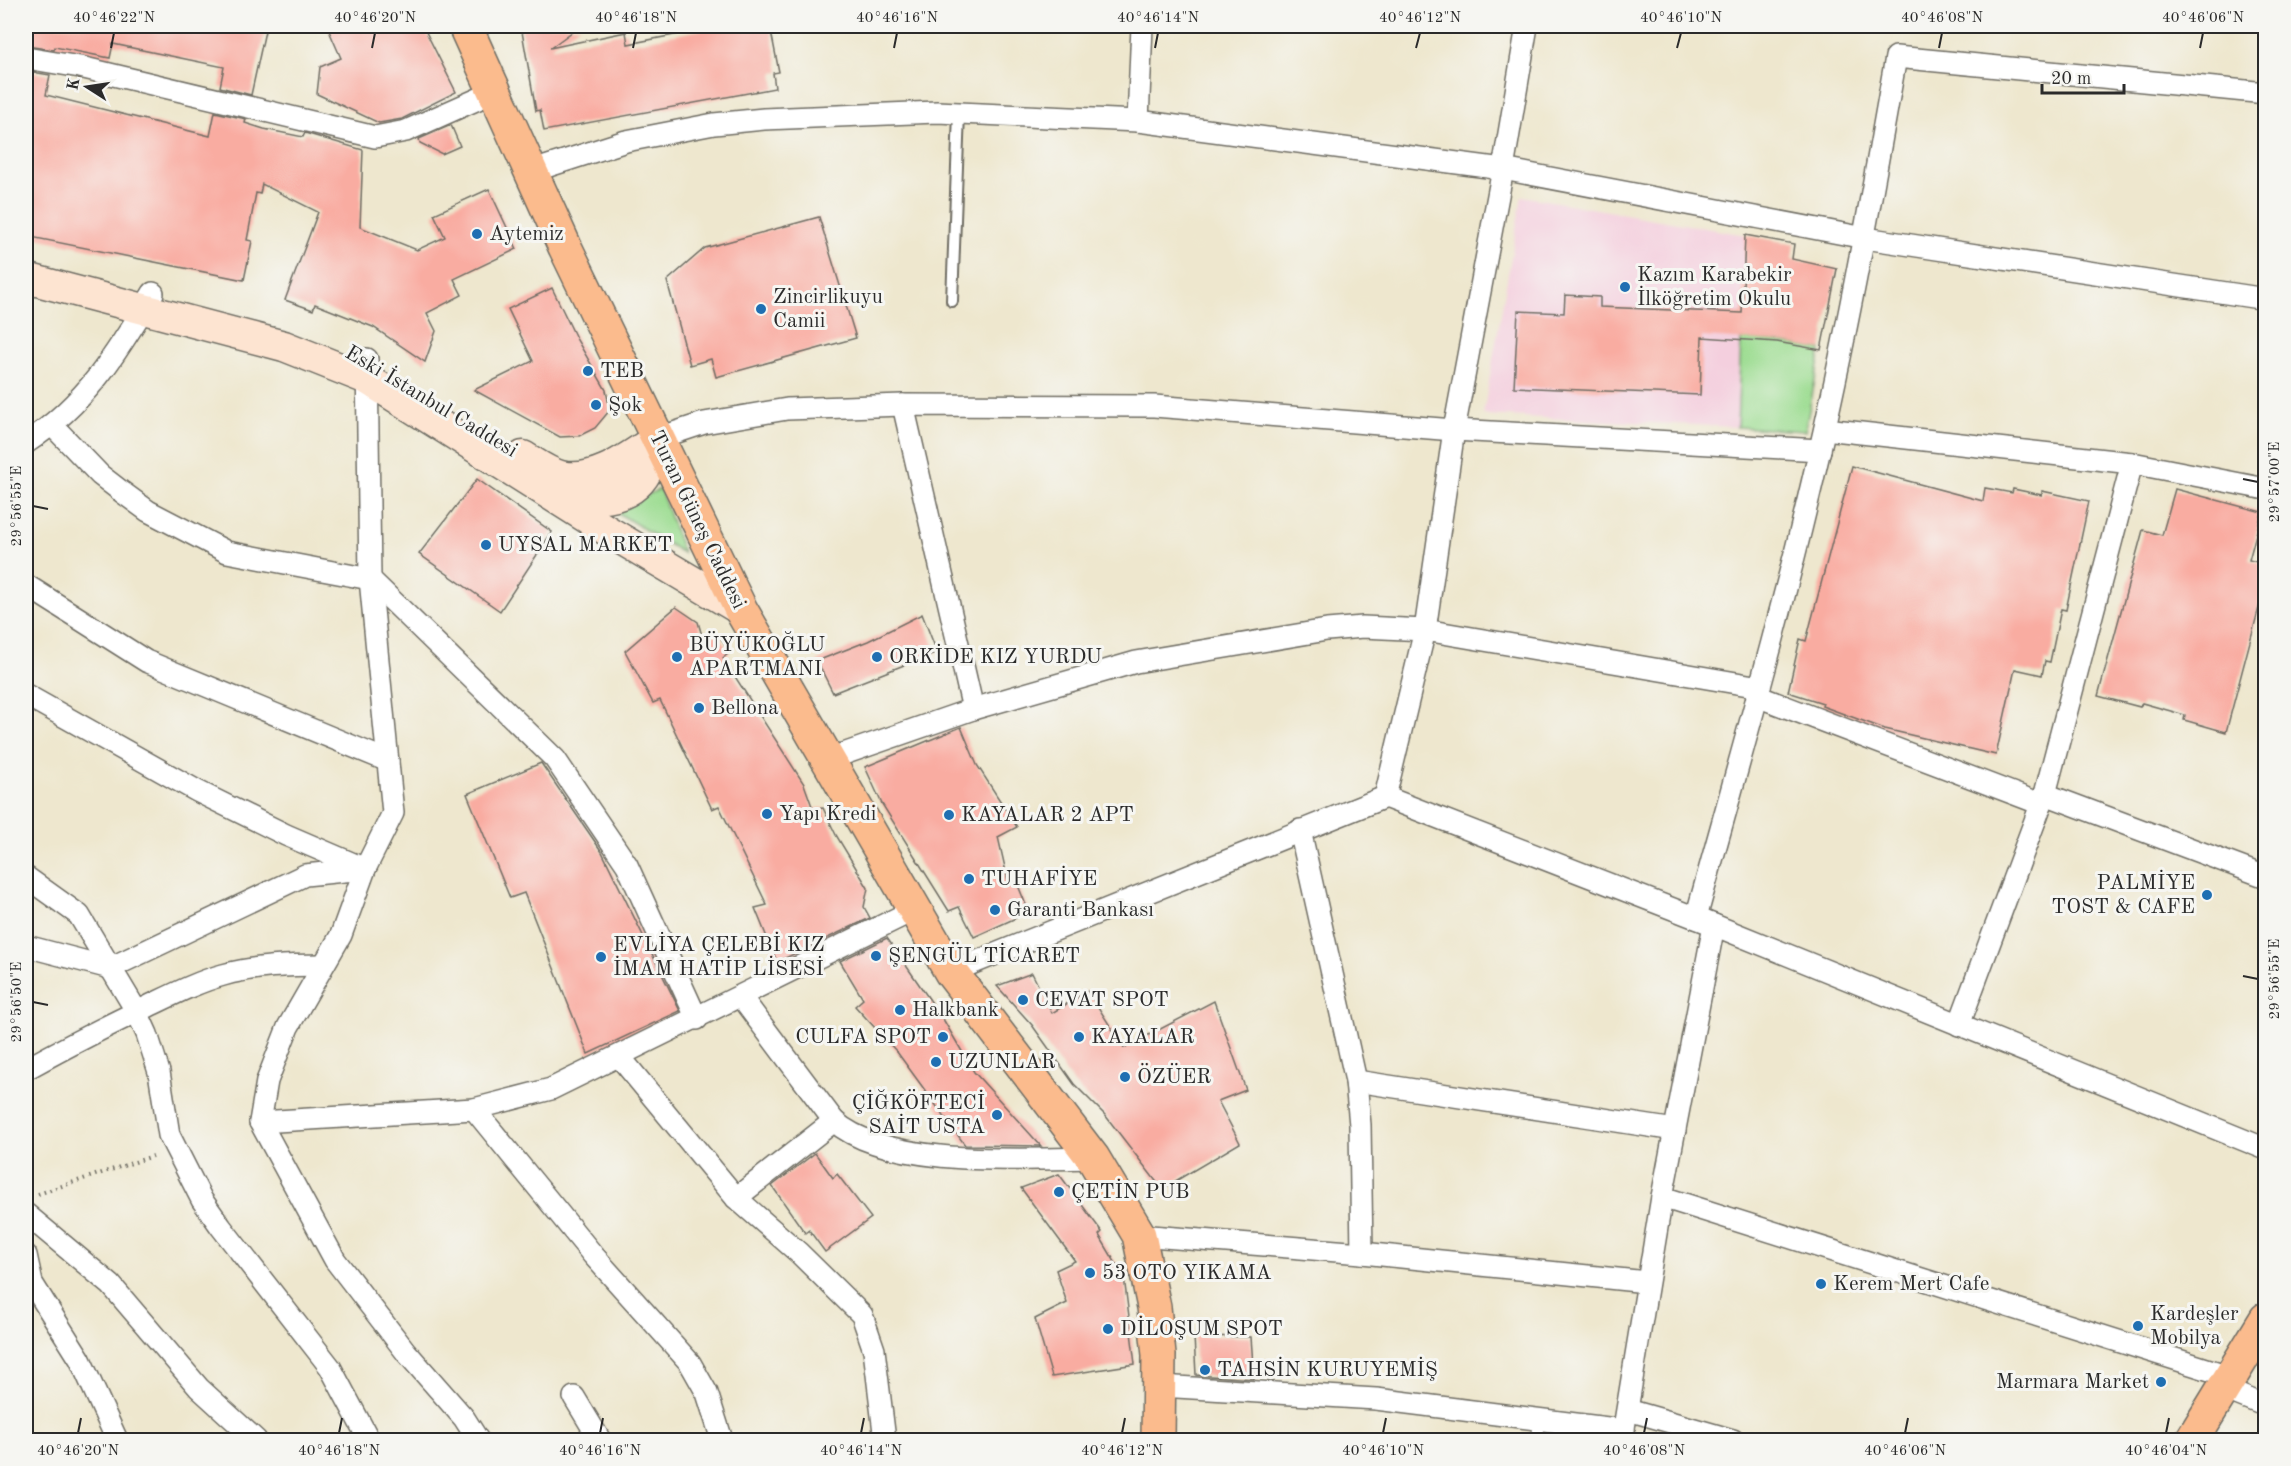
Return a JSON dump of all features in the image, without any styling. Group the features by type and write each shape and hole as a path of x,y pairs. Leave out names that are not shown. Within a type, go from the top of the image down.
{"main road":[{"name":"Turan Güneş Caddesi","path":"469,29 530,172 741,610 951,972 1092,1158 1139,1235 1154,1307 1160,1386 1158,1440"},
{"name":"Eski İstanbul Caddesi","path":"26,261 284,346 367,369 560,476 572,477 615,465 657,439"},
{"name":"Eski İstanbul Caddesi","path":"26,278 148,300"},
{"name":"Eski İstanbul Caddesi","path":"367,369 549,494 741,610"},
{"name":"Eski İstanbul Caddesi","path":"549,494 587,501 603,500 619,494 638,482 647,471 657,439"},
{"path":"2192,1440 2265,1318"}],"street":[{"path":"1138,121 1142,26"},
{"path":"1385,797 1425,630 1454,430 1503,169 1527,26"},
{"path":"1625,1427 1647,1282 1675,1130 1705,921 1759,692 1825,429 1865,238 1896,57 2265,93"},
{"path":"26,58 80,67 375,136 406,130 496,91"},
{"path":"530,172 626,141 714,124 860,114 959,113 1138,121 1503,169 1865,238 2265,299"},
{"path":"26,443 53,426 82,398 102,374 148,300"},
{"path":"367,369 370,579 393,813 365,869 341,935 288,1027 267,1082 260,1122 335,1260 406,1352 464,1418 478,1440"},
{"path":"903,405 973,709"},
{"path":"657,439 704,423 752,413 787,409 903,405 1154,406 1454,430 1820,450"},
{"path":"53,426 100,475 148,511 227,552 370,579 555,759 627,865 697,1019"},
{"path":"1825,429 2132,463 2265,489"},
{"path":"1959,1025 2043,799 2132,463"},
{"path":"26,585 146,661 388,761"},
{"path":"826,760 973,709 1136,662 1327,630 1363,627 1425,630 1759,692 2043,799 2265,877"},
{"path":"26,695 197,791 286,835 365,869"},
{"path":"951,972 1385,797 1705,921 2265,1149"},
{"path":"1300,830 1356,1081 1360,1125 1362,1254"},
{"path":"26,946 110,968 305,875 365,869"},
{"path":"26,877 79,915 137,1012 154,1056 165,1120 175,1148 220,1227 330,1367 369,1440"},
{"path":"260,1122 474,1109 551,1089 914,910"},
{"path":"26,1069 89,1033 193,985 225,974 288,965 323,966"},
{"path":"741,997 834,1121 853,1136 867,1142 945,1156 976,1159 1092,1158"},
{"path":"619,1056 736,1198 799,1253 862,1315 874,1350 885,1440"},
{"path":"1356,1081 1675,1130"},
{"path":"474,1109 600,1263 690,1363 707,1393 722,1440"},
{"path":"736,1198 834,1121"},
{"path":"1662,1197 2228,1383 2265,1406"},
{"path":"26,1214 111,1285 199,1388 256,1440"},
{"path":"1139,1235 1647,1282"},
{"path":"26,1255 32,1283 80,1359 117,1440"},
{"path":"1160,1386 1376,1399 1733,1440"},
{"path":"574,1397 600,1440"}],"lane":[{"path":"952,301 959,113"},
{"path":"1536,1440 1540,1419"}],"path":[{"path":"36,1195 175,1148"}],"shaded area":[{"name":"Kazım Karabekir İlköğretim Okulu","path":"1522,196 1745,235 1737,427 1483,415"}],"green space":[{"path":"1741,339 1777,342 1821,350 1805,431 1737,427"},
{"path":"660,489 683,553 613,510"}],"building":[{"path":"26,26 239,26 265,31 251,95 220,87 224,67 113,44 110,58 55,47 54,50 26,46"},
{"path":"327,26 423,26 456,92 402,119 379,123 317,94 320,67 341,58"},
{"path":"521,26 580,26 550,48 626,32 628,44 720,26 770,26 779,72 773,73 775,88 544,131 540,110 536,111"},
{"path":"26,71 50,75 46,95 210,136 215,112 246,119 245,123 264,129 303,137 305,133 363,150 360,227 417,250 445,237 434,214 489,189 517,249 454,279 462,295 427,313 436,331 425,362 373,327 315,304 313,310 285,300 318,212 262,184 260,194 256,193 247,240 252,241 244,280 26,236"},
{"path":"451,125 460,146 442,154 420,143 419,139"},
{"name":"Zincirlikuyu Camii","path":"819,217 856,338 716,377 711,359 690,365 667,281 705,248"},
{"path":"1745,235 1794,244 1792,259 1837,269 1821,350 1777,342 1702,337 1700,395 1514,387 1518,311 1564,313 1565,295 1600,297 1600,307 1742,313"},
{"path":"552,288 577,340 606,390 610,410 595,428 579,436 560,437 474,390 533,361 508,309"},
{"path":"1852,466 1983,501 1985,488 2012,493 2013,489 2042,495 2042,491 2089,501 2066,610 2061,609 2050,662 2045,661 2042,675 2015,669 1996,755 1885,729 1822,706 1823,703 1788,692 1800,639 1806,641"},
{"path":"477,479 552,532 500,611 419,554"},
{"path":"2175,489 2262,512 2249,560 2265,564 2265,585 2226,732 2184,720 2185,715 2142,703 2140,707 2098,696 2143,530 2162,535"},
{"path":"676,607 698,622 703,639 719,634 729,653 723,658 804,784 813,809 823,808 836,835 868,888 864,907 870,918 777,962 755,908 767,905 719,806 712,809 660,700 653,703 625,651"},
{"name":"ORKİDE KIZ YURDU","path":"922,614 937,652 833,693 817,661 868,641"},
{"path":"961,727 977,765 1017,827 998,837 1009,885 1017,883 1029,912 974,937 959,907 949,911 882,804 865,767"},
{"name":"EVLİYA ÇELEBİ KIZ İMAM HATİP LİSESİ","path":"541,763 602,852 680,1011 588,1054 524,893 510,898 467,794"},
{"path":"887,938 943,1019 974,1072 1041,1146 965,1145 897,1052 855,1006 863,999 840,961"},
{"path":"1032,973 1052,1013 1088,991 1124,1048 1214,1001 1246,1090 1218,1101 1240,1143 1162,1189 1105,1115 1074,1084 1032,1025 997,986"},
{"path":"815,1153 833,1178 837,1174 871,1218 825,1252 809,1230 805,1233 772,1186"},
{"path":"1059,1174 1102,1232 1099,1235 1124,1277 1135,1364 1052,1377 1035,1319 1067,1303 1056,1270 1075,1261 1021,1188"},
{"path":"1194,1336 1251,1337 1254,1379 1196,1375"}],"place":[{"name":"Aytemiz","path":"477,234"},
{"name":"Kazım Karabekir İlköğretim Okulu","path":"1625,287"},
{"name":"Zincirlikuyu Camii","path":"761,309"},
{"name":"TEB","path":"588,371"},
{"name":"Şok","path":"596,405"},
{"name":"UYSAL MARKET","path":"486,545"},
{"name":"BÜYÜKOĞLU APARTMANI","path":"677,657"},
{"name":"ORKİDE KIZ YURDU","path":"877,657"},
{"name":"Bellona","path":"699,708"},
{"name":"Yapı Kredi","path":"767,814"},
{"name":"KAYALAR 2 APT","path":"949,815"},
{"name":"TUHAFİYE","path":"969,879"},
{"name":"PALMİYE TOST & CAFE","path":"2207,895"},
{"name":"Garanti Bankası","path":"995,910"},
{"name":"ŞENGÜL TİCARET","path":"876,956"},
{"name":"EVLİYA ÇELEBİ KIZ İMAM HATİP LİSESİ","path":"601,957"},
{"name":"CEVAT SPOT","path":"1023,1000"},
{"name":"Halkbank","path":"900,1010"},
{"name":"CULFA SPOT","path":"943,1037"},
{"name":"KAYALAR","path":"1079,1037"},
{"name":"UZUNLAR","path":"936,1062"},
{"name":"ÖZÜER","path":"1125,1077"},
{"name":"ÇİĞKÖFTECİ SAİT USTA","path":"997,1115"},
{"name":"ÇETİN PUB","path":"1059,1192"},
{"name":"53 OTO YIKAMA","path":"1090,1273"},
{"name":"Kerem Mert Cafe","path":"1821,1284"},
{"name":"Kardeşler Mobilya","path":"2138,1326"},
{"name":"DİLOŞUM SPOT","path":"1108,1329"},
{"name":"TAHSİN KURUYEMİŞ","path":"1205,1370"},
{"name":"Marmara Market","path":"2161,1382"}]}
